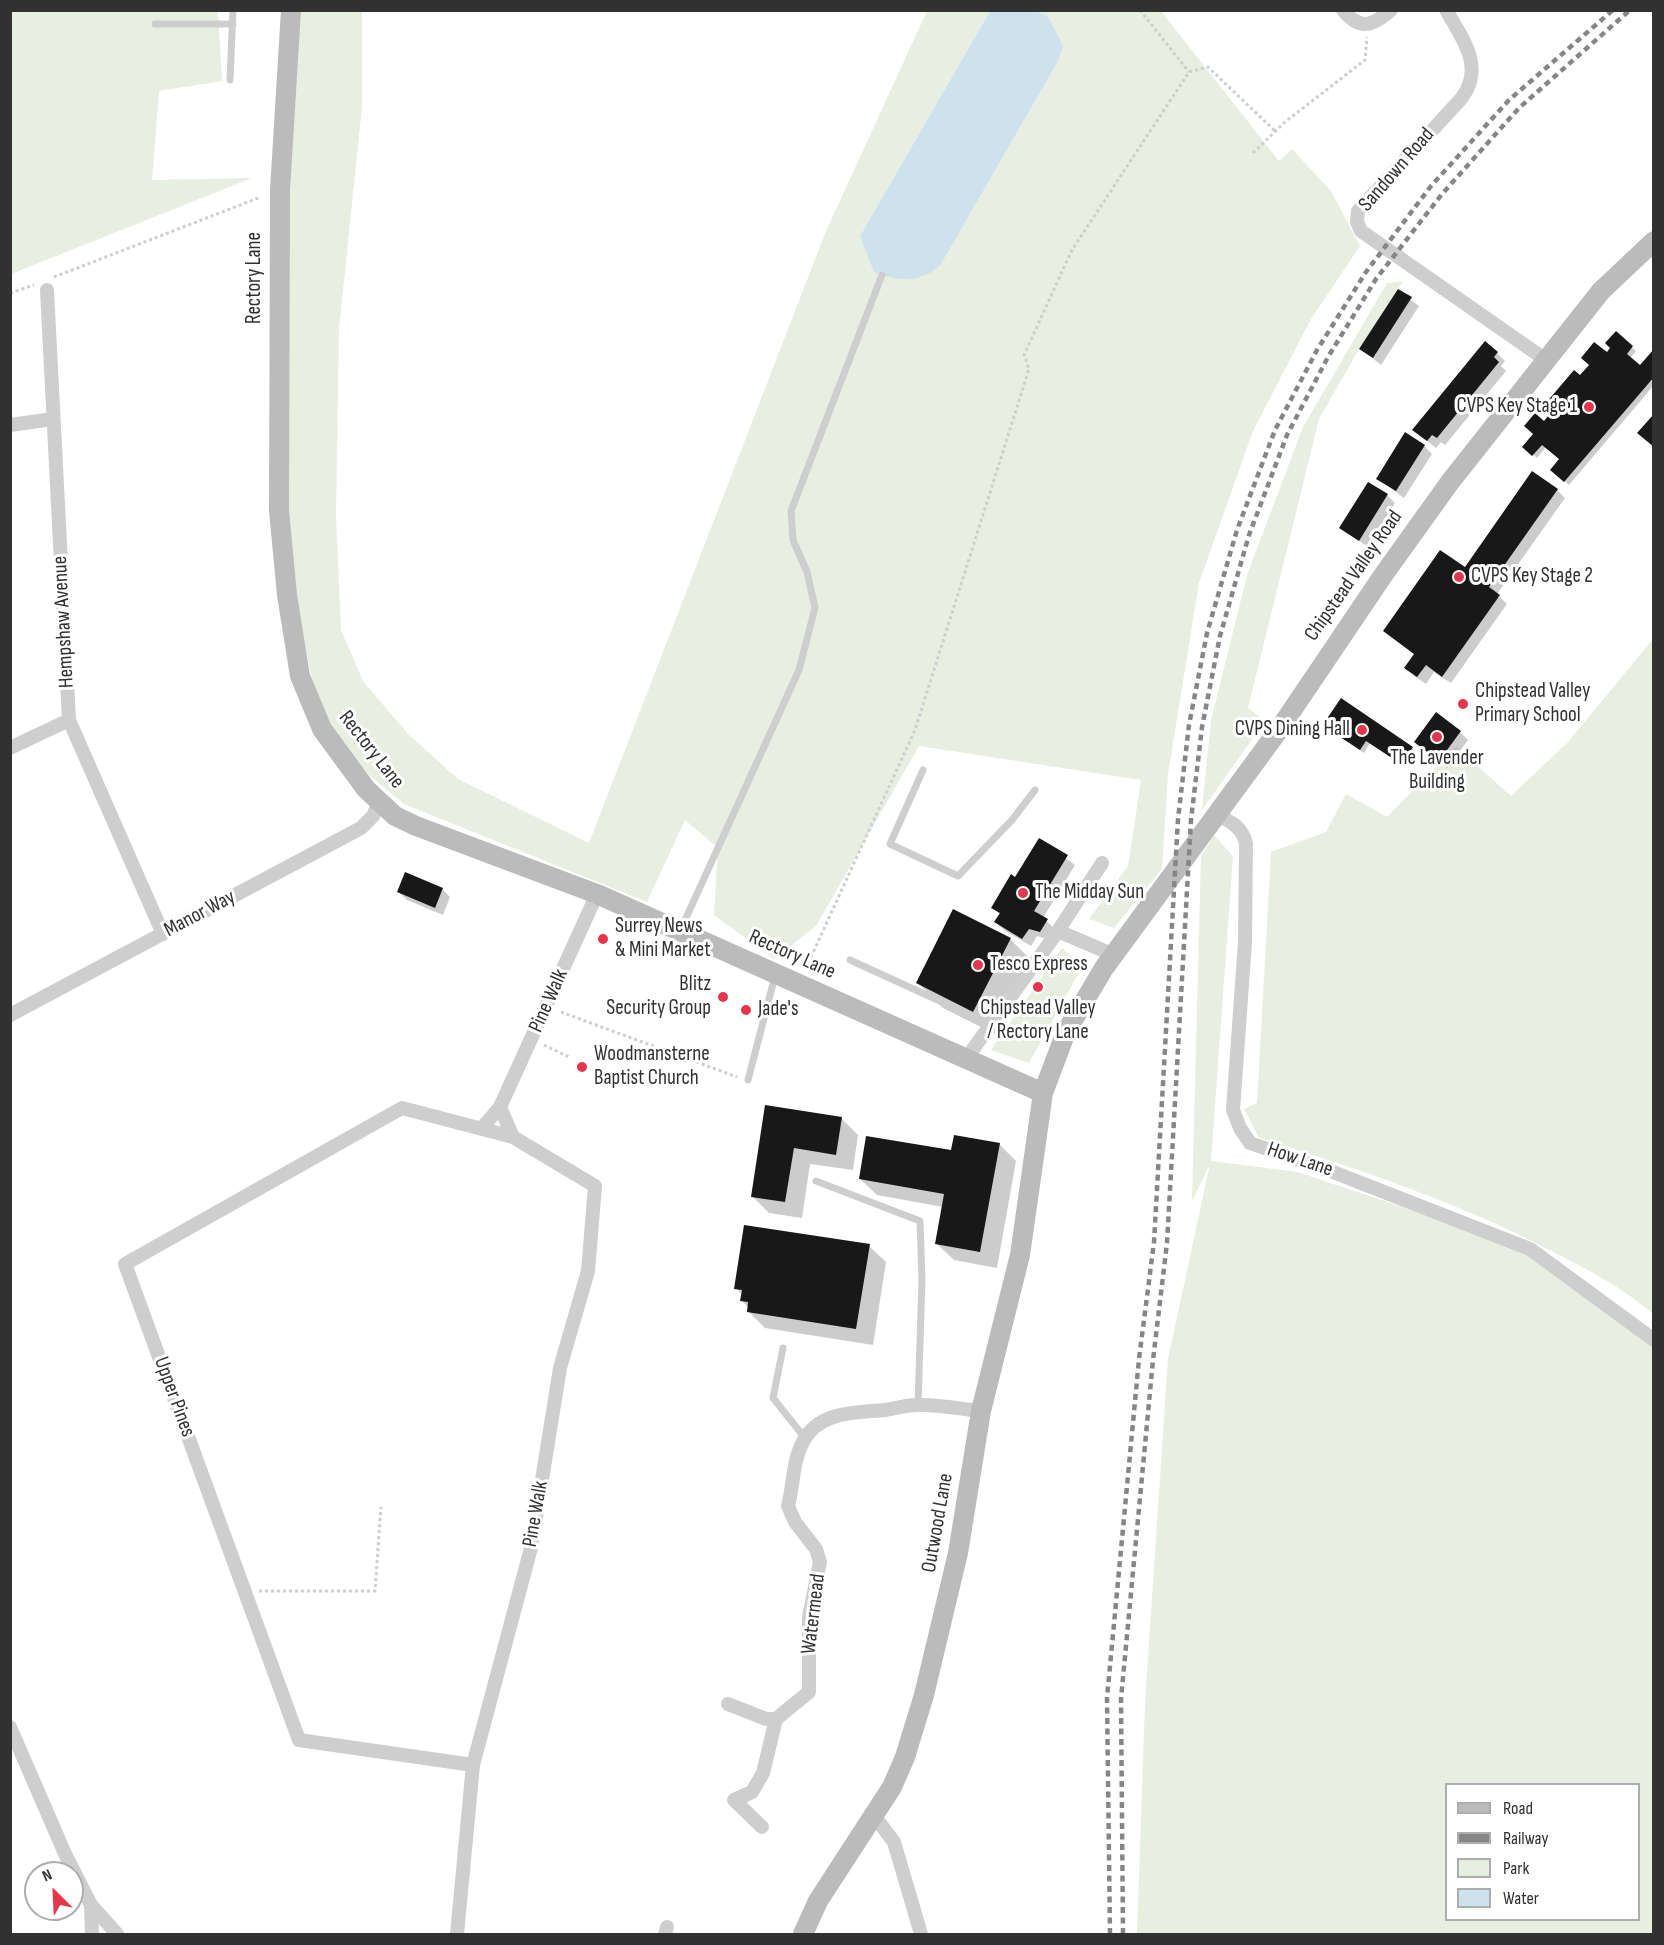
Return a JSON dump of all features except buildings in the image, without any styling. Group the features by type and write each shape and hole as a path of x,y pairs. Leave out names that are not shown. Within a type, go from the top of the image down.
{"main road":[{"name":"Rectory Lane","path":"291,10 279,190 279,511 287,595 298,664 306,694 322,729 350,769 379,802 395,816 597,894 1043,1093"},
{"name":"Chipstead Valley Road","path":"1043,1093 1066,1032 1114,955 1217,815 1450,482 1601,291 1653,241"},
{"name":"Outwood Lane","path":"803,1935 818,1901 874,1816 905,1757 942,1624 958,1553 981,1411 1020,1256 1043,1093"}],"street":[{"path":"1343,10 1353,21 1363,26 1373,24 1387,14"},
{"name":"Sandown Road","path":"1446,10 1468,49 1473,70 1471,83 1460,100 1358,211 1357,222 1361,231 1546,360"},
{"name":"Hempshaw Avenue","path":"47,290 69,720 163,934"},
{"path":"10,425 53,419"},
{"path":"10,748 69,720"},
{"name":"Manor Way","path":"10,1015 361,828 373,816 379,802"},
{"name":"How Lane","path":"1217,815 1238,827 1245,835 1246,844 1245,942 1233,1110 1240,1128 1251,1143 1333,1172 1530,1249 1653,1340"},
{"path":"966,1059 1058,931 1102,863"},
{"name":"Pine Walk","path":"457,1935 473,1766 531,1548 560,1368 588,1271 595,1186 513,1137 482,1128 500,1107 597,894"},
{"path":"1058,931 1114,955"},
{"path":"500,1107 513,1137"},
{"name":"Upper Pines","path":"473,1766 299,1740 125,1264 402,1108 482,1128"},
{"path":"805,1438 814,1427 837,1416 918,1405 981,1411"},
{"name":"Watermead","path":"776,1719 807,1696 811,1687 808,1663 809,1617 820,1562 816,1549 795,1522 788,1506 793,1490 794,1463 805,1438"},
{"path":"728,1704 766,1719 776,1719 763,1773 752,1792 734,1800 762,1827"},
{"path":"10,1727 66,1856 91,1905 117,1935"},
{"path":"874,1816 894,1842 921,1935"},
{"path":"91,1905 92,1935"}],"lane":[{"path":"230,80 234,10"},
{"path":"155,24 233,24"},
{"path":"680,931 799,670 815,608 807,572 793,540 792,511 882,275"},
{"path":"923,770 890,844 958,876 1012,820 1035,790"},
{"path":"850,960 990,1024"},
{"path":"748,1080 775,974"},
{"path":"816,1181 920,1221 922,1280 918,1405"},
{"path":"783,1348 773,1398 805,1438"}],"path":[{"path":"1140,10 1189,72"},
{"path":"1253,153 1275,131 1365,60 1368,42 1363,26"},
{"path":"799,984 915,730 1029,369 1024,356 1072,250 1189,72 1208,67 1275,131"},
{"path":"10,293 279,190"},
{"path":"546,1006 748,1080"},
{"path":"531,1040 571,1058"},
{"path":"245,1591 375,1591 381,1507"}],"green space":[{"path":"11,11 218,11 222,81 159,91 152,180 252,178 11,274"},
{"path":"299,11 362,11 362,107 339,329 336,516 341,630 363,681 408,734 458,779 589,843 826,231 927,11 990,11 860,236 875,272 892,277 909,278 925,275 940,266 1057,63 1053,27 1048,16 1035,11 1161,11 1279,161 1292,149 1331,191 1360,246 1311,319 1253,431 1199,583 1168,774 1162,869 1114,928 1089,919 1128,866 1141,780 919,746 816,926 774,959 714,915 718,848 685,820 647,902 404,804 369,775 335,734 314,688 298,613 288,515 286,176"},
{"path":"1403,281 1359,349 1319,419 1248,708 1265,721 1202,810 1211,720 1247,575 1303,427 1387,283"},
{"path":"1653,639 1653,1314 1619,1288 1595,1274 1484,1219 1373,1175 1259,1138 1244,1109 1257,1103 1271,852 1326,832 1346,794 1387,817 1456,747 1511,796 1568,742"},
{"path":"1214,835 1233,856 1211,1161 1297,1172 1530,1249 1653,1340 1653,1934 1137,1934 1145,1703 1168,1359 1210,1164 1192,1201 1201,856"},
{"path":"1062,948 1082,967 1029,1063 991,1050"}],"water":[{"path":"990,11 1035,11 1048,16 1063,46 1057,63 940,266 924,276 908,279 892,278 874,272 860,236"}],"railway":[{"path":"1110,1934 1107,1698 1139,1359 1154,1242 1178,819 1189,725 1207,633 1237,530 1275,430 1317,350 1366,272 1431,186 1509,100 1613,10"},
{"path":"1123,1934 1121,1699 1153,1360 1167,1243 1191,820 1202,727 1220,636 1249,535 1287,435 1328,357 1376,279 1442,194 1519,108 1630,10"}],"place":[{"name":"CVPS Key Stage 1","path":"1589,407"},
{"name":"CVPS Key Stage 2","path":"1459,577"},
{"name":"Chipstead Valley Primary School","path":"1463,704"},
{"name":"CVPS Dining Hall","path":"1362,730"},
{"name":"The Lavender Building","path":"1437,737"},
{"name":"The Midday Sun","path":"1023,893"},
{"name":"Surrey News & Mini Market","path":"603,939"},
{"name":"Tesco Express","path":"978,965"},
{"name":"Chipstead Valley / Rectory Lane","path":"1038,987"},
{"name":"Blitz Security Group","path":"723,997"},
{"name":"Jade's","path":"746,1010"},
{"name":"Woodmansterne Baptist Church","path":"582,1067"}]}
